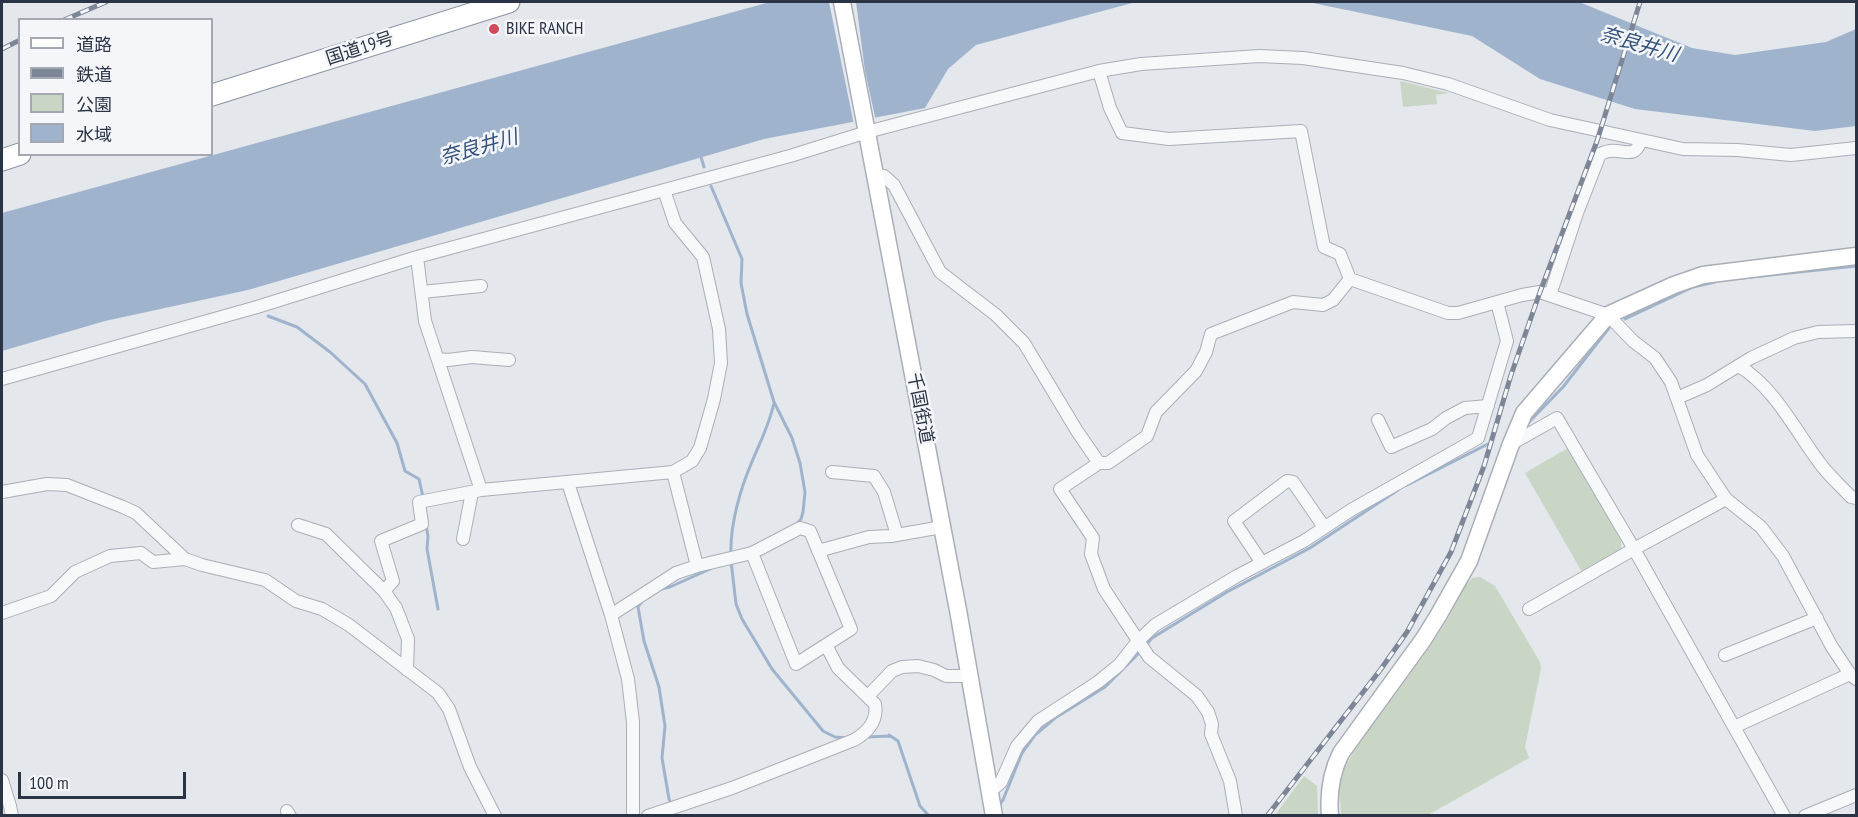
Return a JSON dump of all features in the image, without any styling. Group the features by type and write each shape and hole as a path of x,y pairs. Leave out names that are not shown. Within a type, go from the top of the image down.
{"highway":[{"name":"国道19号","path":"213,95 509,2"},
{"path":"2,160 18,155"}],"street":[{"name":"千国街道","path":"842,2 942,527 991,807"},
{"path":"2,379 257,307 417,257 790,156 866,129 1099,71 1141,64 1259,56 1304,58 1403,73 1448,84 1550,120 1683,149 1737,150 1791,155 1857,148"},
{"path":"1099,71 1110,108 1122,134 1169,139 1301,131 1324,248 1340,255 1350,279 1448,313 1458,313 1540,292 1608,315 1633,341 1655,358 1671,382 1697,455 1726,499 1761,527 1783,556 1817,618 1853,676 1734,727"},
{"path":"1550,295 1577,213 1600,154 1612,150 1624,153 1635,150 1639,147 1641,140"},
{"path":"875,175 884,176 894,185 940,272 996,315 1024,343 1099,463"},
{"path":"384,591 393,580 381,541 422,524 419,502 477,491 673,472 692,461 700,448 714,399 720,363 719,329 703,257 675,223 664,190"},
{"path":"1330,816 1329,792 1334,767 1341,753 1423,640 1469,561 1510,444 1524,413 1608,315 1703,274 1857,256"},
{"path":"417,257 424,321 439,359 477,491 463,539"},
{"path":"1236,816 1230,781 1211,734 1212,724 1208,712 1197,696 1149,657 1104,589 1091,554 1093,538 1060,489 1099,463 1108,463 1147,436 1156,412 1196,371 1206,352 1211,334 1293,302 1323,305 1333,300 1350,279"},
{"path":"422,292 481,286"},
{"path":"991,807 1017,746 1038,721 1098,682 1119,665 1142,646 1155,625 1237,576 1304,541 1351,510 1478,438 1508,340 1497,302"},
{"path":"1677,399 1707,385 1751,358 1794,338 1818,332 1857,331"},
{"path":"439,359 472,357 509,360"},
{"path":"1739,366 1753,374 1820,464 1851,496 1857,498"},
{"path":"1378,420 1391,447 1432,429 1465,408 1488,406"},
{"path":"1510,444 1557,418 1634,549 1784,816"},
{"path":"673,472 697,566"},
{"path":"832,472 874,476 884,492 897,535"},
{"path":"1262,563 1234,521 1287,481 1293,482 1324,527"},
{"path":"568,483 611,615 628,679 633,722 633,816"},
{"path":"2,492 47,484 67,485 136,513 185,559 265,580 296,601 322,609 349,625 438,693 449,709 470,767 495,816"},
{"path":"1529,609 1726,499"},
{"path":"298,525 326,534 384,591 396,608 408,639 407,670"},
{"path":"818,551 869,537 897,535 942,527"},
{"path":"611,615 676,573 752,553 800,528 810,531 851,629 795,663 752,553"},
{"path":"2,613 51,596 75,572 110,556 141,553 153,562 185,559"},
{"path":"1725,656 1817,618"},
{"path":"648,816 732,788 865,734 871,727 877,712 875,704 838,668 826,645"},
{"path":"868,696 892,671 902,667 918,666 946,676 969,676"},
{"path":"2,780 8,809"},
{"path":"1805,816 1857,795"}],"green space":[{"path":"1400,81 1449,93 1436,95 1437,104 1403,107"},
{"path":"1568,448 1621,540 1621,550 1582,572 1525,473"},
{"path":"1480,577 1495,586 1540,662 1541,669 1525,747 1529,758 1428,815 1341,815 1339,787 1344,769 1356,748 1432,644 1465,586 1472,578"},
{"path":"1304,776 1317,786 1318,815 1275,815"}],"water":[{"name":"奈良井川","path":"770,2 1136,2 976,45 948,69 925,108 764,139 248,290 105,321 2,351 2,213"},
{"name":"奈良井川","path":"1308,2 1579,2 1692,48 1735,55 1826,42 1856,29 1856,126 1815,131 1635,109 1540,79 1472,36"}],"pier":[{"path":"829,2 856,2 865,71 876,121 854,125"}],"waterway":[{"path":"700,154 704,167"},
{"path":"711,186 742,259 741,283 747,314 774,402 792,438 800,463 805,492 803,512 796,525"},
{"path":"1742,278 1856,266"},
{"path":"1625,319 1693,287 1715,282"},
{"path":"268,316 297,327 330,352 365,384 397,443 405,471 419,479 423,497"},
{"path":"1529,422 1563,387 1609,328"},
{"path":"731,554 732,531 740,496 774,403"},
{"path":"1407,485 1488,444"},
{"path":"1146,645 1152,638 1227,592 1310,548 1398,490"},
{"path":"426,525 427,549 438,609"},
{"path":"731,561 736,604 742,619 772,669 823,731 835,737 847,738"},
{"path":"661,589 710,569"},
{"path":"643,600 638,607 644,641 659,687 665,726 662,758 671,804"},
{"path":"998,806 1003,800 1022,753 1035,735 1055,718 1105,687 1142,650"},
{"path":"866,737 889,735 898,741 920,806 929,816"}],"railway":[{"path":"69,18 106,2"},
{"path":"1267,816 1407,632 1451,552 1484,466 1511,375 1540,292 1597,141 1640,2"},
{"path":"2,49 18,41"}],"place":[{"name":"BIKE RANCH","path":"494,29"}]}
